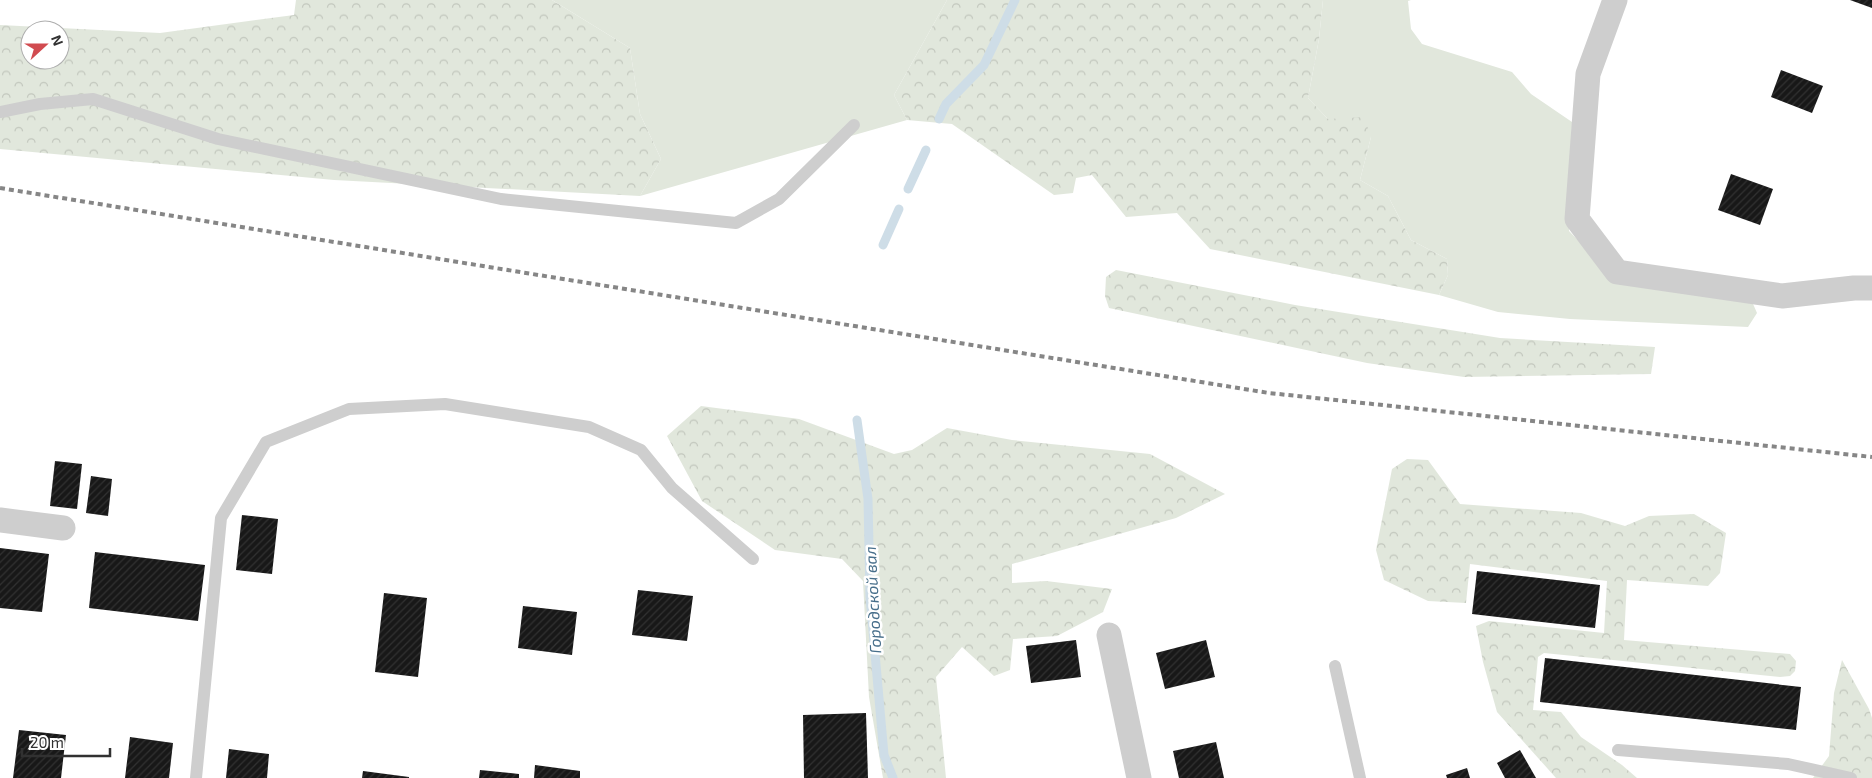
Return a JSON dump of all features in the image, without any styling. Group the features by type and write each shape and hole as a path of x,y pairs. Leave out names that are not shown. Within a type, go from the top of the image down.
{"street":[{"path":"1615,0 1588,74 1577,219 1617,272 1782,296 1854,288 1872,288"},
{"path":"0,520 63,528"},
{"path":"1109,635 1139,778"}],"lane":[{"path":"0,112 40,104 93,99 218,139 501,199 736,222 779,199 854,125"},
{"path":"196,778 220,518 266,442 348,409 445,404 588,427 641,450 672,488 752,559"},
{"path":"1335,666 1360,778"},
{"path":"1618,750 1788,764 1851,778"}],"green space":[{"path":"296,0 552,0 630,48 640,114 661,159 640,196 334,180 0,149 0,25 20,26 20,70 70,70 70,28 160,33 294,15"},
{"path":"552,0 947,0 894,95 907,120 640,196 661,159 640,114 630,48"},
{"path":"947,0 1323,0 1319,39 1308,98 1328,119 1364,117 1371,137 1360,180 1388,196 1411,240 1447,259 1448,275 1439,295 1210,249 1177,213 1126,217 1092,175 1076,178 1073,193 1054,195 952,124 907,120 894,95"},
{"path":"1323,0 1411,0 1408,1 1411,29 1422,44 1512,72 1531,94 1572,122 1569,231 1611,275 1750,297 1757,313 1748,327 1570,319 1498,312 1439,295 1448,275 1447,259 1411,240 1388,196 1360,180 1371,137 1328,119 1308,98 1319,39"},
{"path":"1116,270 1295,305 1500,338 1655,347 1651,374 1464,377 1367,363 1109,308 1105,296 1106,277"},
{"path":"701,406 799,419 894,454 912,450 947,428 1012,440 1150,454 1225,494 1176,518 1012,564 1012,583 1046,581 1112,589 1103,612 1057,636 1013,639 1010,670 994,676 962,647 936,677 946,778 883,778 869,697 863,581 842,559 775,550 702,501 667,436"},
{"path":"1407,459 1428,460 1460,504 1581,513 1625,526 1649,516 1694,514 1726,533 1720,573 1708,586 1627,580 1624,640 1790,654 1796,661 1795,671 1790,676 1780,677 1544,653 1538,657 1533,710 1561,712 1581,737 1622,765 1637,778 1556,778 1497,712 1483,662 1476,626 1489,621 1604,633 1607,581 1470,564 1466,603 1428,601 1384,580 1376,550 1392,469"},
{"path":"1842,660 1872,718 1872,778 1813,778 1829,756 1834,693"}],"building":[{"path":"1850,0 1872,0 1872,8"},
{"path":"1781,70 1823,86 1812,113 1771,97"},
{"path":"1731,174 1773,189 1760,225 1718,210"},
{"path":"55,461 82,464 77,509 50,506"},
{"path":"91,476 112,479 108,516 86,513"},
{"path":"242,515 278,519 272,574 236,570"},
{"path":"0,548 49,554 42,612 0,608"},
{"path":"95,552 205,565 198,621 89,608"},
{"path":"1477,571 1600,585 1595,628 1472,614"},
{"path":"638,590 693,596 687,641 632,635"},
{"path":"384,593 427,598 418,677 375,672"},
{"path":"523,606 577,612 572,655 518,648"},
{"path":"1076,640 1081,677 1031,683 1026,646"},
{"path":"1206,640 1215,677 1165,689 1156,653"},
{"path":"1545,658 1801,687 1796,730 1540,702"},
{"path":"866,713 868,778 804,778 803,715"},
{"path":"19,730 66,735 61,778 13,778"},
{"path":"130,737 173,743 169,778 125,778"},
{"path":"1216,742 1224,778 1179,778 1173,751"},
{"path":"229,749 269,754 267,778 226,778"},
{"path":"1520,750 1536,778 1505,778 1497,763"},
{"path":"535,765 580,771 580,778 534,778"},
{"path":"1467,768 1470,778 1447,778 1446,775"},
{"path":"480,770 519,774 519,778 479,778"},
{"path":"363,771 409,777 409,778 362,778"}],"waterway":[{"name":"Городской вал","path":"939,119 946,104 984,65 1015,0"},
{"name":"Городской вал","path":"908,189 926,150"},
{"name":"Городской вал","path":"883,245 899,209"},
{"name":"Городской вал","path":"857,420 868,499 870,597 884,755 893,778"}],"railway":[{"path":"0,188 1269,393 1872,457"}]}
